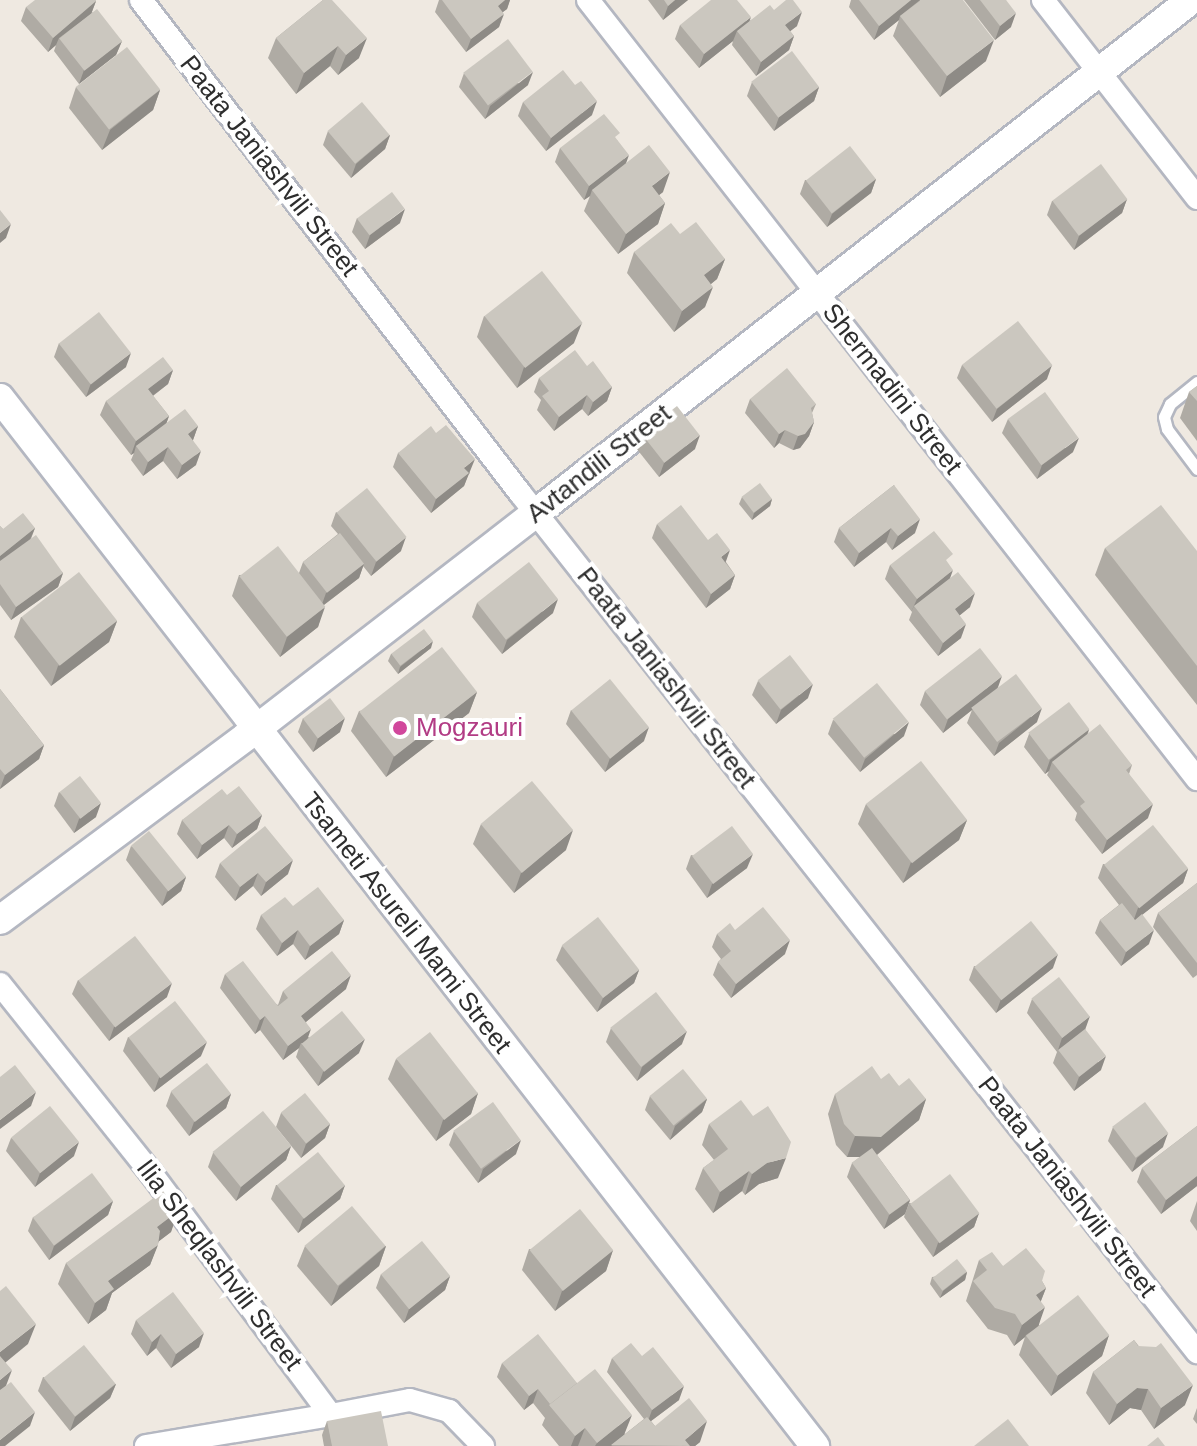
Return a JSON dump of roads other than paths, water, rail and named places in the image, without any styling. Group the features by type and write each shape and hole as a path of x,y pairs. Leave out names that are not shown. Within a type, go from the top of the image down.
{"street":[{"name":"Paata Janiashvili Street","path":"141,0 536,513 1197,1352"},
{"name":"Shermadini Street","path":"588,0 1197,779"},
{"path":"1043,0 1197,198"},
{"name":"Avtandili Street","path":"0,920 255,730 536,513 1191,0"},
{"name":"Tsameti Asureli Mami Street","path":"0,398 255,730 815,1446"},
{"name":"Ilia Sheqlashvili Street","path":"0,984 151,1173 331,1415"},
{"path":"146,1446 410,1400 449,1411 483,1446"}],"lane":[{"path":"1197,382 1170,404 1164,417 1167,429 1197,469"}],"place":[{"name":"Mogzauri","path":"400,728"}]}
